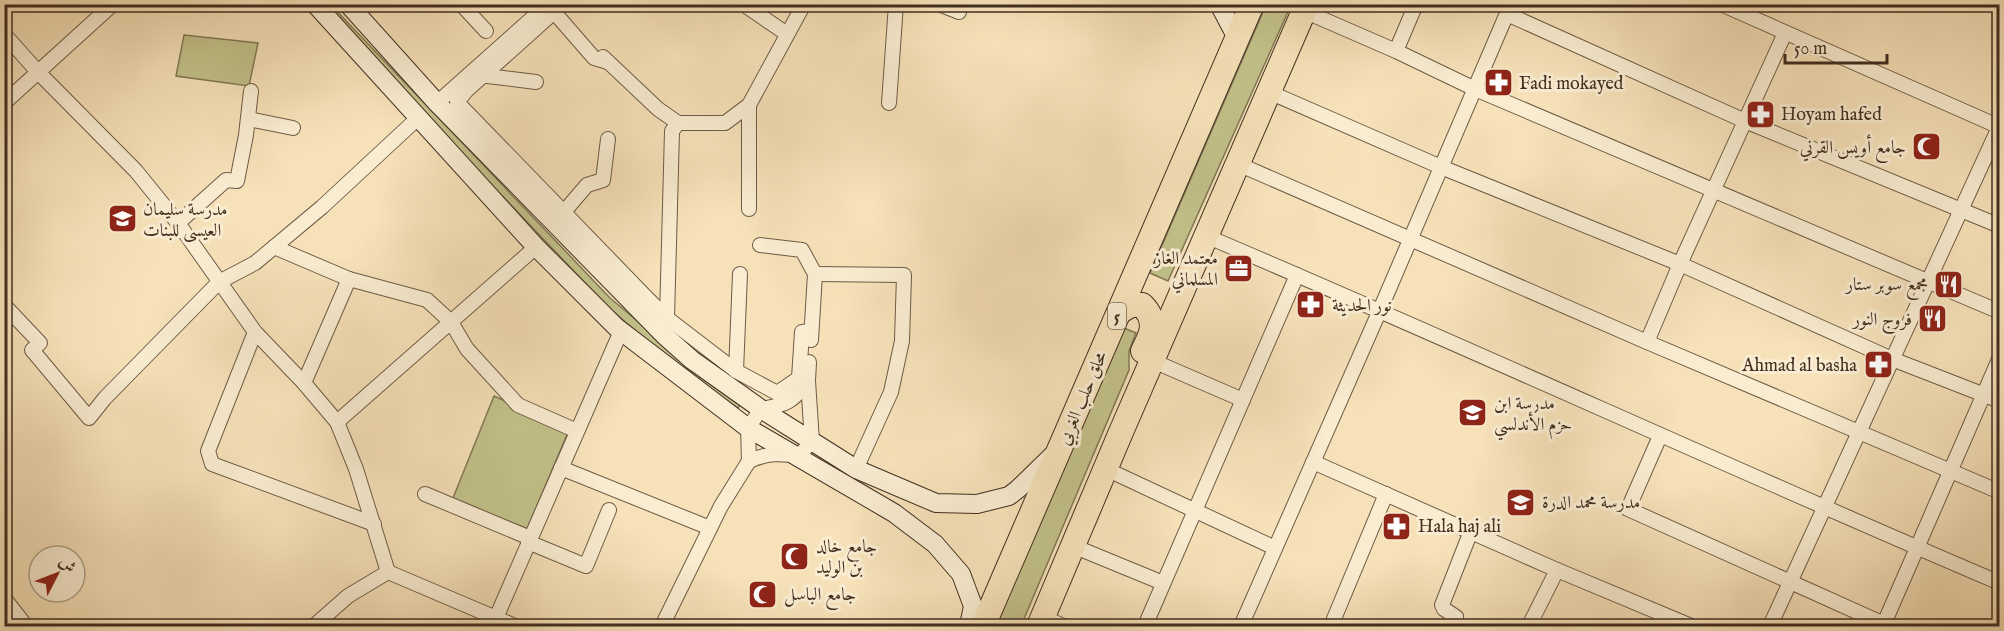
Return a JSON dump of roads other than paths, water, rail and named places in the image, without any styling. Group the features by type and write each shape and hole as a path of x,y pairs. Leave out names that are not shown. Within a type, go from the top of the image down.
{"highway":[{"name":"محلق حلب الغربي","path":"983,627 1252,4"},
{"path":"1048,623 1073,546 1306,8"},
{"path":"1119,312 1131,305 1142,305 1149,312 1151,322 1152,333 1143,351 1138,369 1134,406"}],"main road":[{"path":"315,4 536,247 621,331 748,428 894,513 935,544 961,574 973,606 969,627"},
{"path":"348,4 437,103 664,335 692,360 761,409 856,469 936,503 977,504 1009,496 1061,447"},
{"path":"1219,4 1237,38"}],"street":[{"path":"4,103 113,4"},
{"path":"461,4 486,31"},
{"path":"548,4 477,74 457,102 667,318 736,371 777,393 799,378 802,332 811,332"},
{"path":"560,4 595,50 658,109 678,123 724,123 749,105 804,4"},
{"path":"743,4 788,34"},
{"path":"889,103 896,4"},
{"path":"939,4 959,12"},
{"path":"1396,51 1416,4"},
{"path":"1721,4 1999,126 1770,627"},
{"path":"1306,8 1475,89 2000,312"},
{"path":"1240,627 1380,310 1509,9 1745,121 2000,226"},
{"path":"437,103 554,12 594,58 608,62"},
{"path":"1647,342 1785,33"},
{"path":"4,34 38,72 136,171 178,223 255,332 304,383 337,422 356,469 388,572"},
{"path":"477,74 536,82"},
{"path":"178,223 226,180 237,181 251,91"},
{"path":"1269,92 1441,167 1680,264 1892,359 2000,401"},
{"path":"749,105 749,209"},
{"path":"4,304 39,343 32,350 90,418 105,398 219,282 255,263 322,207 418,118"},
{"path":"248,119 293,129"},
{"path":"667,318 672,131 678,123"},
{"path":"563,213 587,184 603,180 608,139"},
{"path":"1238,164 2000,492"},
{"path":"1206,236 1380,310 1660,436 2000,583"},
{"path":"749,461 765,454 780,453 799,456 812,441 808,381 815,274 802,250 760,245"},
{"path":"274,247 349,279 427,300 451,322 467,349 518,405 577,431"},
{"path":"337,422 536,247"},
{"path":"736,371 740,274"},
{"path":"815,274 904,275 903,341 891,392 856,469"},
{"path":"1145,627 1297,274"},
{"path":"304,383 349,279"},
{"path":"496,618 621,331"},
{"path":"255,332 208,451 212,464 374,524"},
{"path":"1660,436 1628,509 1883,625 2000,357"},
{"path":"1153,361 1243,400"},
{"path":"662,627 721,506 749,461 748,428 761,409 783,406 798,396 808,381"},
{"path":"1313,462 1691,627"},
{"path":"561,468 710,528"},
{"path":"1106,469 1275,548"},
{"path":"425,494 586,566 609,510"},
{"path":"1330,627 1386,494"},
{"path":"1453,627 1455,617 1442,608 1442,605 1471,531"},
{"path":"1073,546 1163,583"},
{"path":"1529,627 1557,570"},
{"path":"388,572 515,627"},
{"path":"314,627 348,596 388,572"},
{"path":"4,598 26,627"}],"place":[{"name":"Fadi mokayed","path":"1498,83"},
{"name":"Hoyam hafed","path":"1760,114"},
{"name":"جامع أويس القرني","path":"1927,147"},
{"name":"مدرسة سليمان العيسى للبنات","path":"122,219"},
{"name":"معتمد الغاز المسلماني","path":"1239,268"},
{"name":"مجمع سوبر ستار","path":"1949,284"},
{"name":"نور الحديثة","path":"1311,305"},
{"name":"فروج النور","path":"1933,319"},
{"name":"Ahmad al basha","path":"1878,365"},
{"name":"مدرسة ابن حزم الأندلسي","path":"1473,413"},
{"name":"مدرسة محمد الدرة","path":"1521,502"},
{"name":"Hala haj ali","path":"1397,526"},
{"name":"جامع خالد بن الوليد","path":"795,556"},
{"name":"جامع الباسل","path":"763,594"}]}
